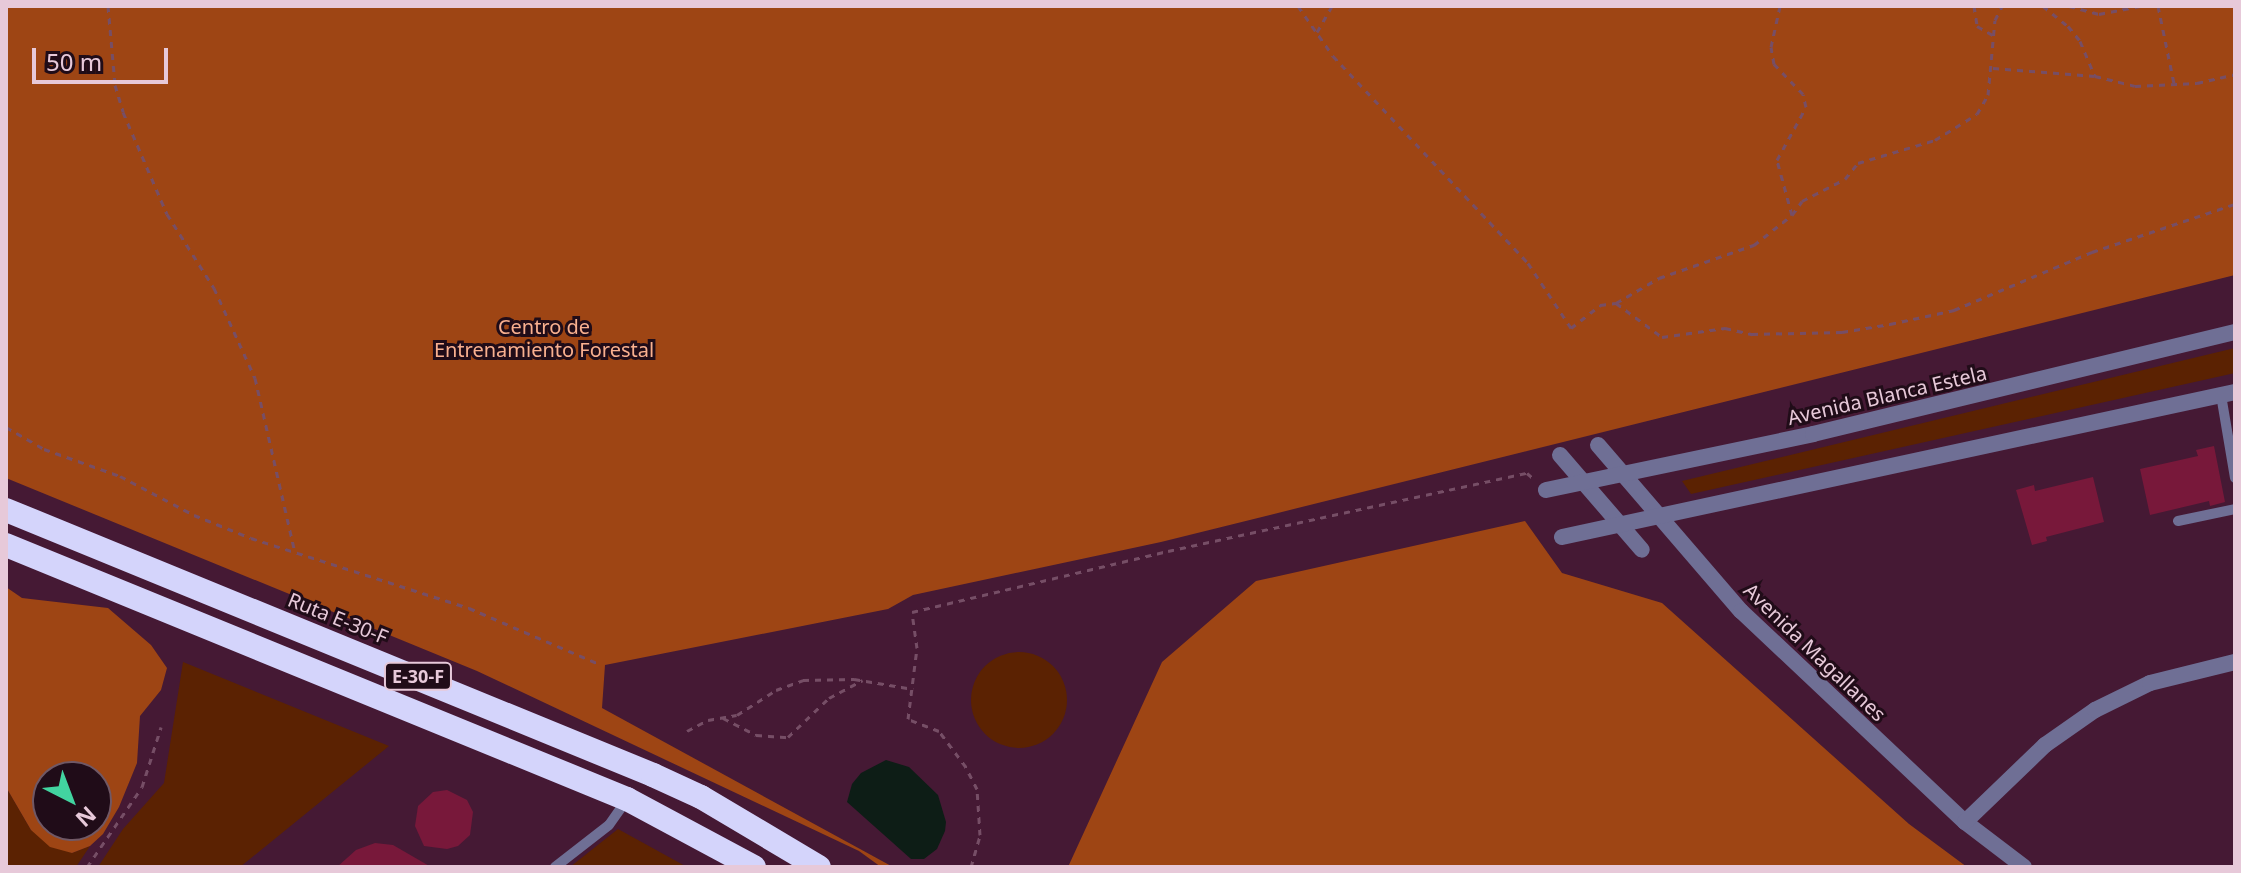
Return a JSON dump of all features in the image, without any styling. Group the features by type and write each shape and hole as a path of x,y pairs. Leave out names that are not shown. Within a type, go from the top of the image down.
{"highway":[{"name":"Ruta E-30-F","path":"6,510 653,775 740,819 819,867"},
{"name":"E-30-F","path":"6,545 627,799 754,867"}],"street":[{"name":"Avenida Blanca Estela","path":"1546,490 1813,434 2235,332"},
{"path":"1562,537 2228,394"},
{"name":"Avenida Magallanes","path":"1598,445 1741,611 1965,822 2024,867"},
{"path":"1560,455 1642,550"},
{"path":"1965,822 2045,745 2095,710 2150,683 2235,662"}],"lane":[{"path":"2228,394 2235,478"},
{"path":"2178,521 2235,509"},
{"path":"555,867 609,825 627,799"}],"path":[{"path":"108,6 115,85 123,112 167,214 214,288 255,378 295,554"},
{"path":"1298,6 1333,56 1528,263 1571,328 1600,305 1616,303 1659,278 1754,245 1792,215 1802,201 1845,179 1858,163 1957,130 1977,114 1988,95 1994,36 2002,6"},
{"path":"1317,32 1332,6"},
{"path":"1780,6 1771,47 1774,64 1803,94 1806,107 1777,160 1792,215"},
{"path":"1974,6 1977,26 1994,36"},
{"path":"1993,6 1998,12"},
{"path":"2043,6 2068,26 2080,41 2095,76"},
{"path":"2069,6 2099,14 2140,6"},
{"path":"2158,6 2174,83"},
{"path":"1993,68 2095,76 2135,86 2235,74"},
{"path":"1616,303 1662,337 1725,328 1752,334 1842,332 1954,310 2092,252 2235,204"},
{"path":"6,427 44,449 120,476 194,515 295,554 469,608 597,663"},
{"path":"971,867 980,835 977,789 966,767 939,731 908,719 917,648 912,612 1168,551 1527,473 1546,490"},
{"path":"687,731 737,715 776,690 803,680 827,677 913,689"},
{"path":"722,718 756,735 788,737 829,698 863,680"},
{"path":"87,867 142,787 161,727"}],"shaded area":[{"path":"2235,348 2235,373 1691,494 1682,481"},
{"path":"1019,652 1037,656 1053,666 1063,682 1067,700 1063,718 1053,734 1037,744 1019,748 1001,744 985,734 975,718 971,700 975,682 985,666 1001,656"},
{"path":"183,662 389,746 240,867 98,867 123,829 164,783"},
{"path":"886,760 909,767 938,795 946,822 945,831 937,849 924,859 911,859 847,802 852,784 861,773"},
{"path":"6,787 32,831 32,841 51,841 72,853 90,846 76,867 6,867"},
{"path":"618,829 687,867 570,867"}],"green space":[{"name":"Centro de Entrenamiento Forestal","path":"6,6 2235,6 2235,275 1161,542 913,595 888,609 605,665 602,708 893,867 881,867 859,851 477,671 6,478"},
{"path":"1525,521 1562,573 1662,603 1909,824 1967,867 1068,867 1162,662 1256,581"},
{"path":"6,587 22,598 108,608 151,645 167,668 161,690 140,716 137,763 112,819 112,761 32,761 31,830 6,787"},
{"path":"43,841 95,841 72,853 50,847"}],"building":[{"path":"2214,446 2225,502 2210,506 2209,501 2150,515 2140,469 2198,456 2196,450"},
{"path":"2093,477 2104,522 2046,537 2047,541 2032,545 2016,490 2034,485 2035,491"},
{"path":"447,790 467,800 473,812 470,835 458,846 447,849 424,846 415,826 418,806 433,792"},
{"path":"375,843 393,845 431,867 337,867 356,850"}]}
